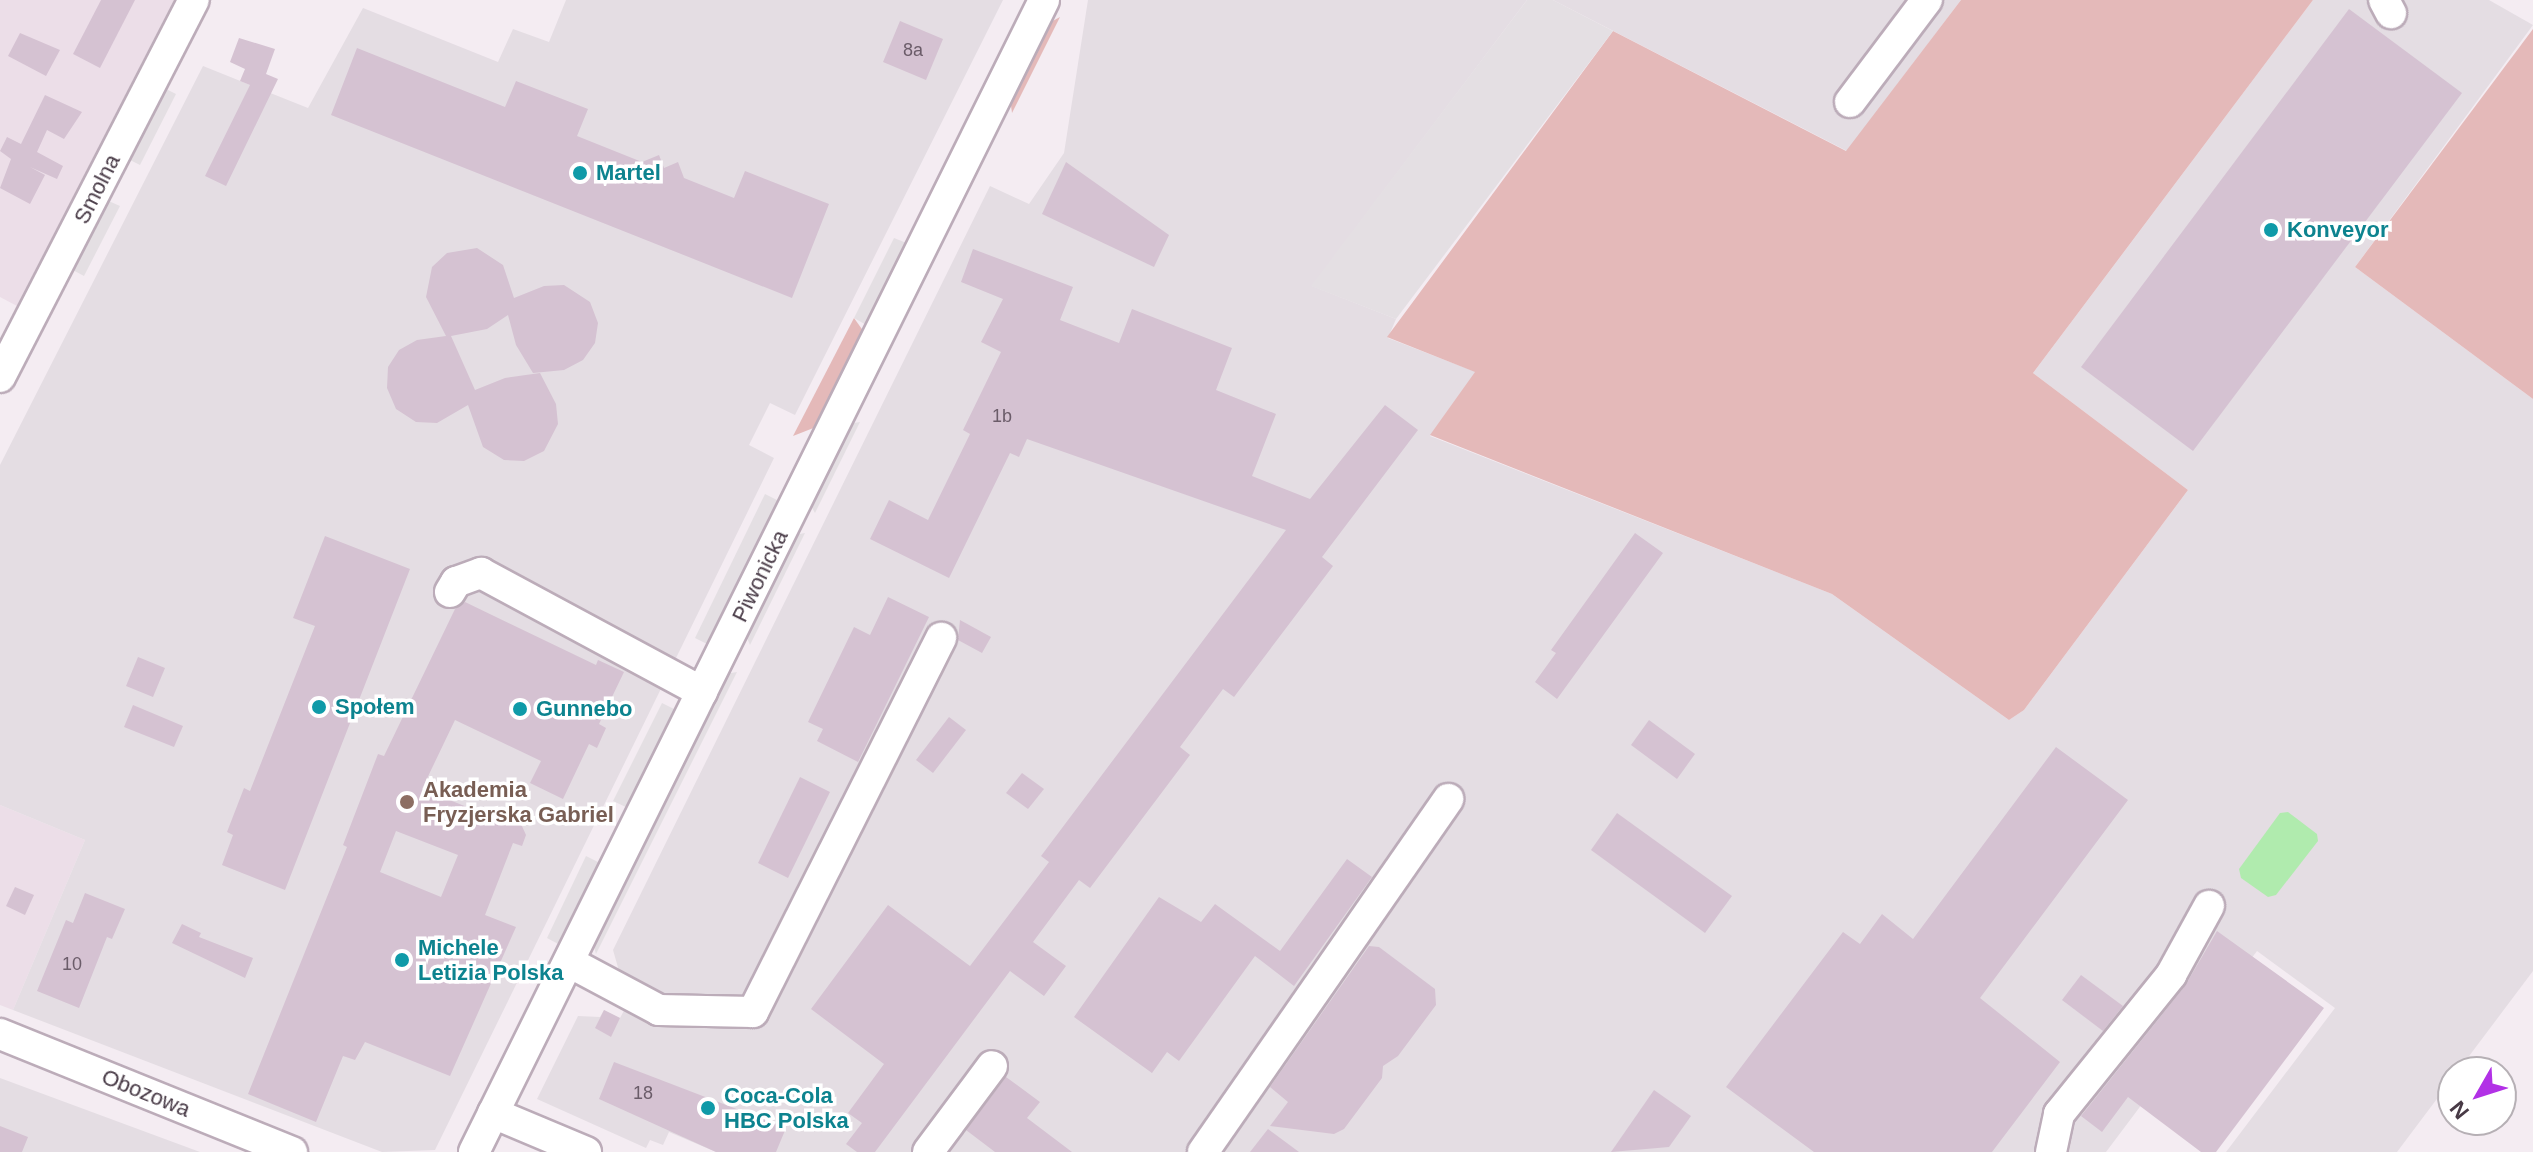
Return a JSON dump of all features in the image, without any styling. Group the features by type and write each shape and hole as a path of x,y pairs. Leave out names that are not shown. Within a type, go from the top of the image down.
{"street":[{"name":"Smolna","path":"0,377 10,332 194,0"},
{"name":"Piwonicka","path":"474,1152 1044,0"},
{"path":"1850,102 1927,0"},
{"path":"450,592 456,582 481,573 702,692"},
{"path":"569,962 659,1010 753,1012 941,638"},
{"path":"1203,1152 1448,799"},
{"path":"2051,1152 2059,1114 2171,975 2209,906"},
{"name":"Obozowa","path":"0,1034 292,1152"},
{"path":"928,1152 992,1066"},
{"path":"493,1113 586,1152"}],"shaded area":[{"path":"0,0 174,0 17,306 0,297"},
{"path":"566,0 1003,0 795,415 770,403 749,445 774,458 435,1150 382,1152 13,1010 85,840 0,805 0,465 203,66 308,108 363,8 498,62 513,29 549,42"},
{"path":"1088,0 1527,0 1312,286 1396,319 1388,338 1476,372 1430,436 1832,594 2009,720 2024,710 2188,490 2033,373 2313,0 2489,0 2533,25 2355,267 2533,399 2533,971 2469,1056 2437,1056 2437,1099 2397,1152 2226,1152 2335,1008 2257,951 2106,1152 716,1152 669,1132 663,1145 650,1140 646,1148 537,1099 578,1016 600,1017 604,1010 620,1018 638,985 619,971 613,950 990,186 1029,204 1064,153"},
{"path":"1527,0 1553,0 1613,31 1396,319 1311,286"},
{"path":"1553,0 1961,0 1847,151"},
{"path":"1961,0 2313,0 2033,373 2188,490 2024,710 2009,720 1832,594 1430,435 1475,372 1387,337 1613,31 1846,151"},
{"path":"1060,17 1012,113 1010,98 1049,23"},
{"path":"2533,29 2533,399 2355,267"},
{"path":"162,87 176,94 140,165 126,158"},
{"path":"104,199 120,206 84,276 69,268"},
{"path":"894,238 909,244 868,326 854,318"},
{"path":"854,318 864,332 816,427 793,436"},
{"path":"860,422 815,513 810,504 848,424"},
{"path":"765,494 781,502 711,646 695,638"},
{"path":"805,533 750,645 745,633 794,535"},
{"path":"737,672 596,954 592,940 725,674"},
{"path":"662,703 678,711 630,809 613,801"},
{"path":"0,805 85,840 13,1010 0,1005"},
{"path":"2288,812 2317,834 2318,841 2276,895 2268,897 2241,878 2239,869 2280,813"},
{"path":"586,856 602,864 562,946 547,938"},
{"path":"0,1078 200,1152 0,1152"}],"building":[{"path":"101,0 135,0 100,68 73,54"},
{"name":"Konveyor","path":"2349,9 2462,93 2193,451 2081,367"},
{"path":"900,21 943,39 926,80 883,62"},
{"path":"20,33 60,50 46,76 8,56"},
{"path":"239,38 275,49 266,74 278,79 226,186 205,176 250,85 240,81 245,69 230,62"},
{"name":"Martel","path":"357,48 505,107 516,81 588,109 577,136 642,162 659,155 664,168 678,162 684,178 734,198 745,171 829,204 792,298 331,115"},
{"path":"45,95 82,112 64,139 47,130 37,152 63,166 57,179 30,167 45,175 30,204 0,188 11,159 0,151 7,137 21,144"},
{"path":"1066,162 1169,235 1154,267 1042,214"},
{"path":"477,248 503,265 514,298 544,286 564,285 590,302 598,323 595,343 583,360 564,370 533,373 516,345 508,315 487,329 451,336 475,390 505,378 540,373 556,404 558,424 544,451 524,461 504,460 483,447 468,405 437,423 416,422 396,409 387,388 388,367 399,350 417,340 446,336 426,297 432,267 447,253"},
{"path":"973,249 1073,287 1060,320 1119,343 1132,309 1232,348 1216,390 1276,414 1252,476 1310,499 1385,405 1418,430 1322,557 1333,566 1234,697 1223,689 1180,747 1190,755 1090,888 1079,880 1033,942 1066,966 1044,996 1010,971 875,1152 857,1152 846,1144 862,1123 848,1113 884,1064 811,1009 888,905 970,966 1049,862 1041,856 1286,530 1027,439 1019,457 1010,453 949,578 870,539 889,500 928,520 970,434 963,430 1001,352 981,342 1003,299 961,282"},
{"path":"1635,533 1663,553 1557,699 1535,682 1556,653 1551,650"},
{"name":"Społem","path":"325,536 410,569 285,890 222,865 233,835 227,832 244,788 250,791 315,626 293,618"},
{"path":"888,597 929,617 858,762 817,741 823,729 808,722 854,627 870,635"},
{"path":"465,602 596,665 598,660 624,672 599,724 606,728 597,748 589,744 563,799 530,783 541,761 455,720 422,789 497,819 517,815 526,835 522,846 513,843 485,915 516,927 450,1076 365,1042 355,1060 343,1056 316,1122 248,1094 347,847 343,845 378,754 384,756 455,609","holes":["396,831 458,855 441,897 380,872"]},
{"path":"960,620 991,637 982,653 958,640"},
{"path":"138,657 165,668 153,697 126,686"},
{"path":"133,705 183,726 174,747 124,727"},
{"path":"949,717 966,730 933,773 916,760"},
{"path":"1649,720 1695,754 1677,779 1631,745"},
{"path":"2056,747 2128,800 1980,998 2060,1062 1992,1152 1814,1152 1726,1087 1843,932 1860,944 1882,914 1913,939"},
{"path":"1022,773 1044,789 1028,809 1006,793"},
{"path":"800,777 830,792 788,878 758,863"},
{"path":"1617,813 1732,896 1705,933 1591,850"},
{"path":"1347,859 1372,877 1294,986 1255,956 1179,1061 1167,1052 1152,1073 1074,1017 1159,897 1201,922 1215,904 1280,951"},
{"path":"15,887 34,895 25,915 6,906"},
{"path":"85,893 125,909 112,939 107,937 79,1008 37,991 66,920 73,923"},
{"path":"182,924 201,933 199,937 253,958 245,978 172,943"},
{"path":"2217,931 2324,1008 2216,1152 2201,1152 2128,1097 2102,1132 2081,1116 2185,986"},
{"path":"1369,946 1379,947 1435,989 1436,1005 1398,1056 1383,1066 1382,1078 1344,1129 1334,1134 1270,1126 1288,1102 1270,1087"},
{"path":"2081,975 2123,1006 2103,1031 2062,1000"},
{"path":"604,1010 620,1018 611,1037 595,1028"},
{"path":"614,1062 786,1128 776,1152 716,1152 599,1099"},
{"path":"1006,1077 1040,1102 1027,1118 1072,1152 995,1152 966,1130"},
{"path":"1654,1090 1691,1116 1669,1147 1611,1152"},
{"path":"0,1126 28,1137 22,1152 0,1152"},
{"path":"1268,1129 1299,1152 1250,1152"}],"place":[{"name":"Martel","path":"580,173"},
{"name":"Konveyor","path":"2271,230"},
{"name":"Społem","path":"319,707"},
{"name":"Gunnebo","path":"520,709"},
{"name":"Akademia Fryzjerska Gabriel","path":"407,802"},
{"name":"Michele Letizia Polska","path":"402,960"},
{"name":"Coca-Cola HBC Polska","path":"708,1108"}]}
